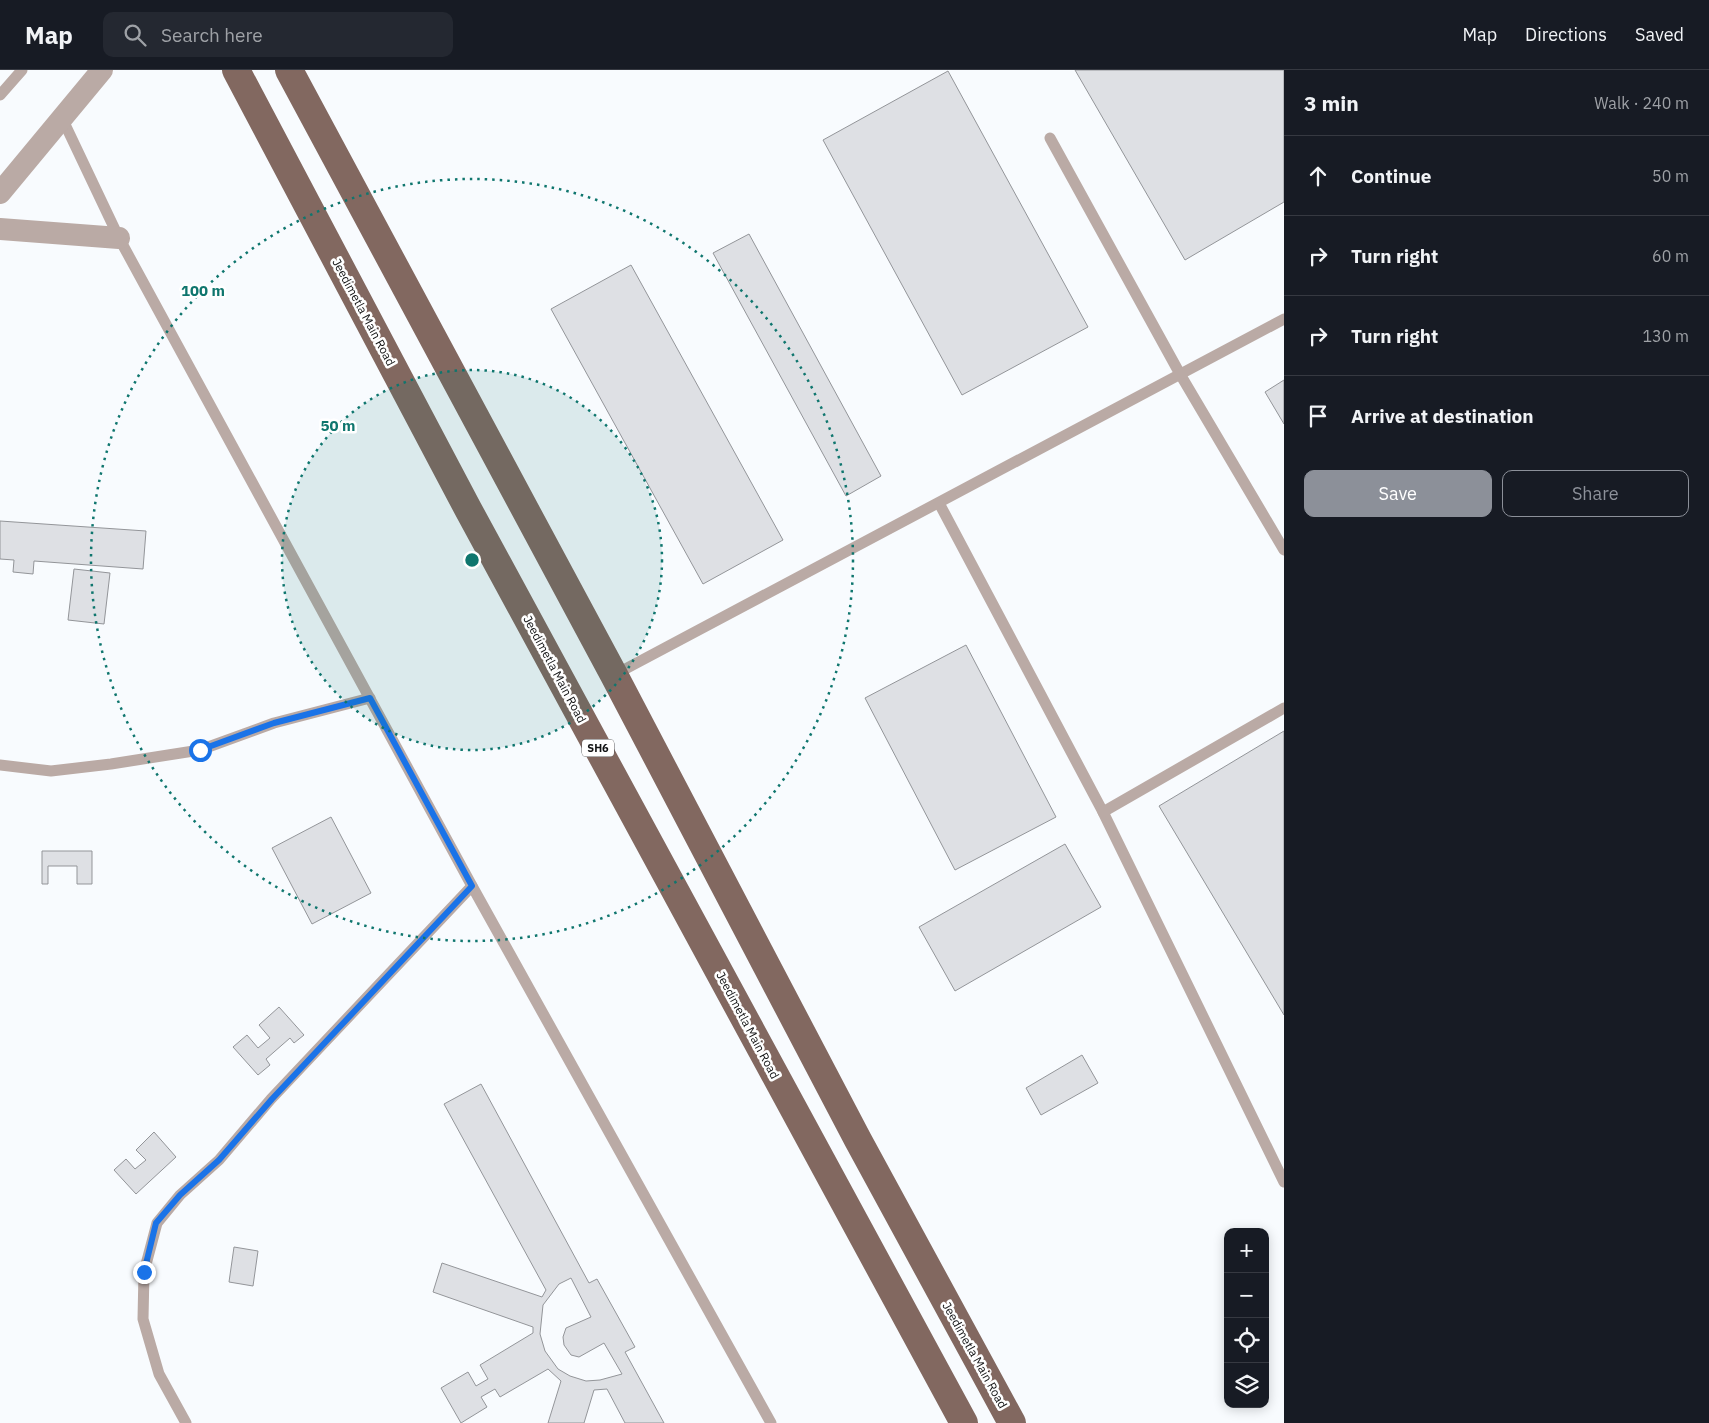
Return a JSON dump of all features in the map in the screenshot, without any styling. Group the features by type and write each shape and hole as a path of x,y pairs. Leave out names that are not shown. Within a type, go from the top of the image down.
{"main road":[{"name":"Jeedimetla Main Road","path":"236,70 468,509 964,1423"},
{"name":"Jeedimetla Main Road","path":"289,70 614,675 858,1140 1012,1423"}],"street":[{"path":"0,193 102,70"},
{"path":"0,229 119,238"}],"lane":[{"path":"0,94 22,70"},
{"path":"62,118 119,238 472,886 771,1423"},
{"path":"1050,138 1180,374 1284,550"},
{"path":"614,675 1284,319"},
{"path":"939,503 1103,812 1284,1182"},
{"path":"0,765 51,771 112,764 200,750 274,723 370,698"},
{"path":"1103,812 1284,708"},
{"path":"186,1423 159,1374 143,1319 144,1272 156,1223 180,1195 219,1160 272,1099 472,886"}],"building":[{"path":"1075,70 1284,70 1284,202 1185,260"},
{"path":"948,71 1088,327 962,395 823,140"},
{"path":"749,234 881,476 846,496 713,253"},
{"path":"631,265 783,540 703,584 551,309"},
{"path":"1284,380 1284,424 1265,392"},
{"path":"0,521 146,531 143,569 34,561 33,574 13,572 14,560 0,559"},
{"path":"74,569 110,573 104,624 68,620"},
{"path":"966,645 1056,817 955,870 865,698"},
{"path":"1284,731 1284,1015 1159,806"},
{"path":"331,817 371,893 312,924 272,848"},
{"path":"1065,844 1101,907 955,991 919,927"},
{"path":"42,851 92,851 92,884 77,884 77,866 48,866 48,884 42,884"},
{"path":"279,1007 304,1035 294,1043 290,1038 266,1059 270,1065 258,1075 233,1047 247,1035 258,1048 270,1038 259,1025"},
{"path":"1082,1055 1098,1083 1041,1115 1026,1088"},
{"path":"481,1084 589,1283 597,1279 635,1347 625,1352 664,1423 625,1423 607,1389 594,1390 584,1423 548,1423 561,1381 548,1369 500,1397 495,1389 481,1397 487,1407 461,1423 441,1388 468,1372 476,1386 488,1379 480,1365 533,1333 533,1327 433,1292 442,1263 542,1297 546,1290 444,1104","holes":["571,1278 591,1317 566,1328 563,1337 564,1345 571,1355 579,1357 604,1343 622,1374 600,1380 586,1381 570,1376 558,1369 545,1351 540,1334 543,1305 559,1284"]},
{"path":"154,1132 176,1157 136,1194 114,1170 126,1159 135,1169 146,1160 136,1150"},
{"path":"234,1247 258,1251 253,1286 229,1282"}],"route":[{"path":"144,1272 156,1223 180,1195 219,1160 272,1099 472,886 370,698 274,723 200,750"}]}
